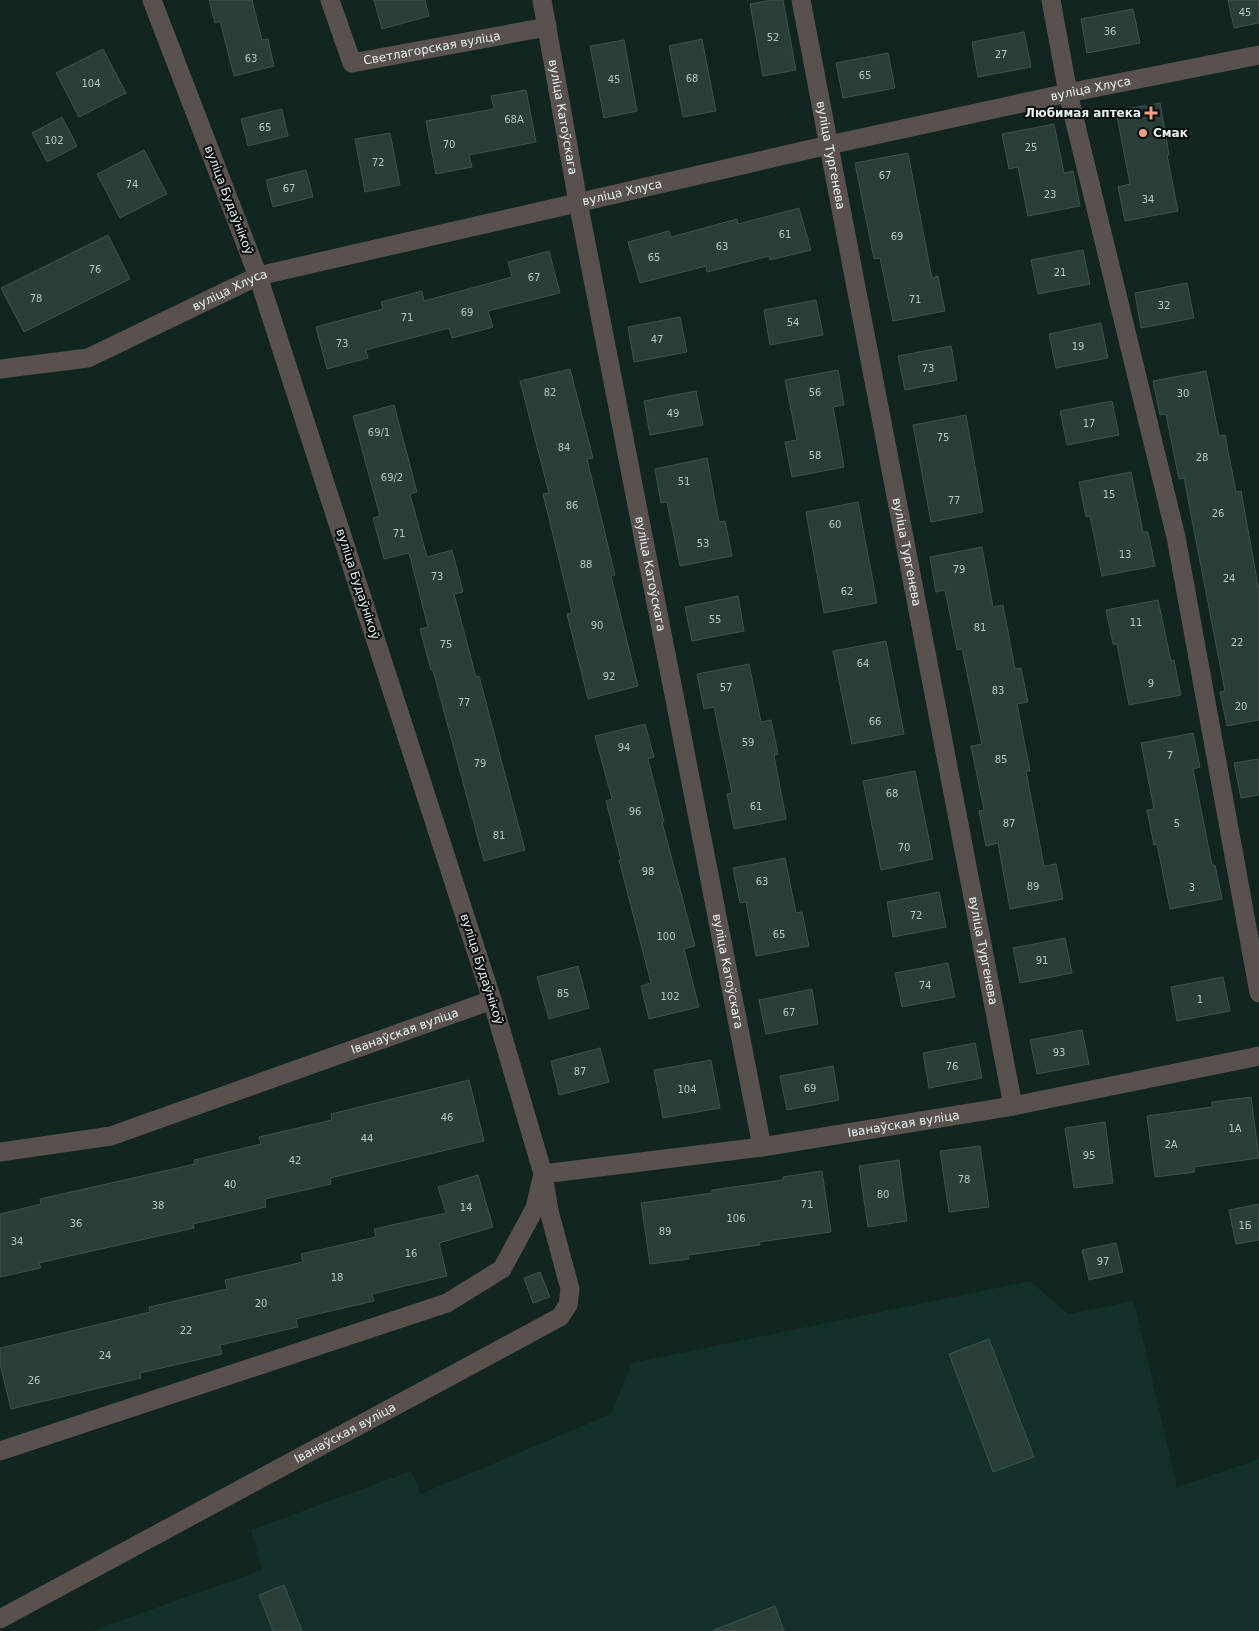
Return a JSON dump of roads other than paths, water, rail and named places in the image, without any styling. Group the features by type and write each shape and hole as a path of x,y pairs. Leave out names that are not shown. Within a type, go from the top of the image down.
{"street":[{"name":"вуліца Будаўнікоў","path":"152,0 258,276 492,1000 543,1174"},
{"name":"Светлагорская вуліца","path":"330,0 352,63 547,28"},
{"name":"вуліца Катоўскага","path":"542,0 578,202 762,1147"},
{"name":"вуліца Тургенева","path":"800,0 1014,1106"},
{"path":"1051,0 1068,93 1176,537 1259,993"},
{"name":"вуліца Хлуса","path":"0,369 88,358 258,276 829,145 1068,93 1259,55"},
{"name":"Іванаўская вуліца","path":"0,1152 111,1136 492,1000"},
{"name":"Іванаўская вуліца","path":"0,1619 560,1317 568,1305 570,1289 549,1211 543,1174 762,1147 1014,1106 1259,1056"},
{"path":"0,1451 447,1303 502,1269 535,1208 543,1174"}],"place":[{"name":"Любимая аптека","path":"1151,113"},
{"name":"Смак","path":"1143,133"}]}
